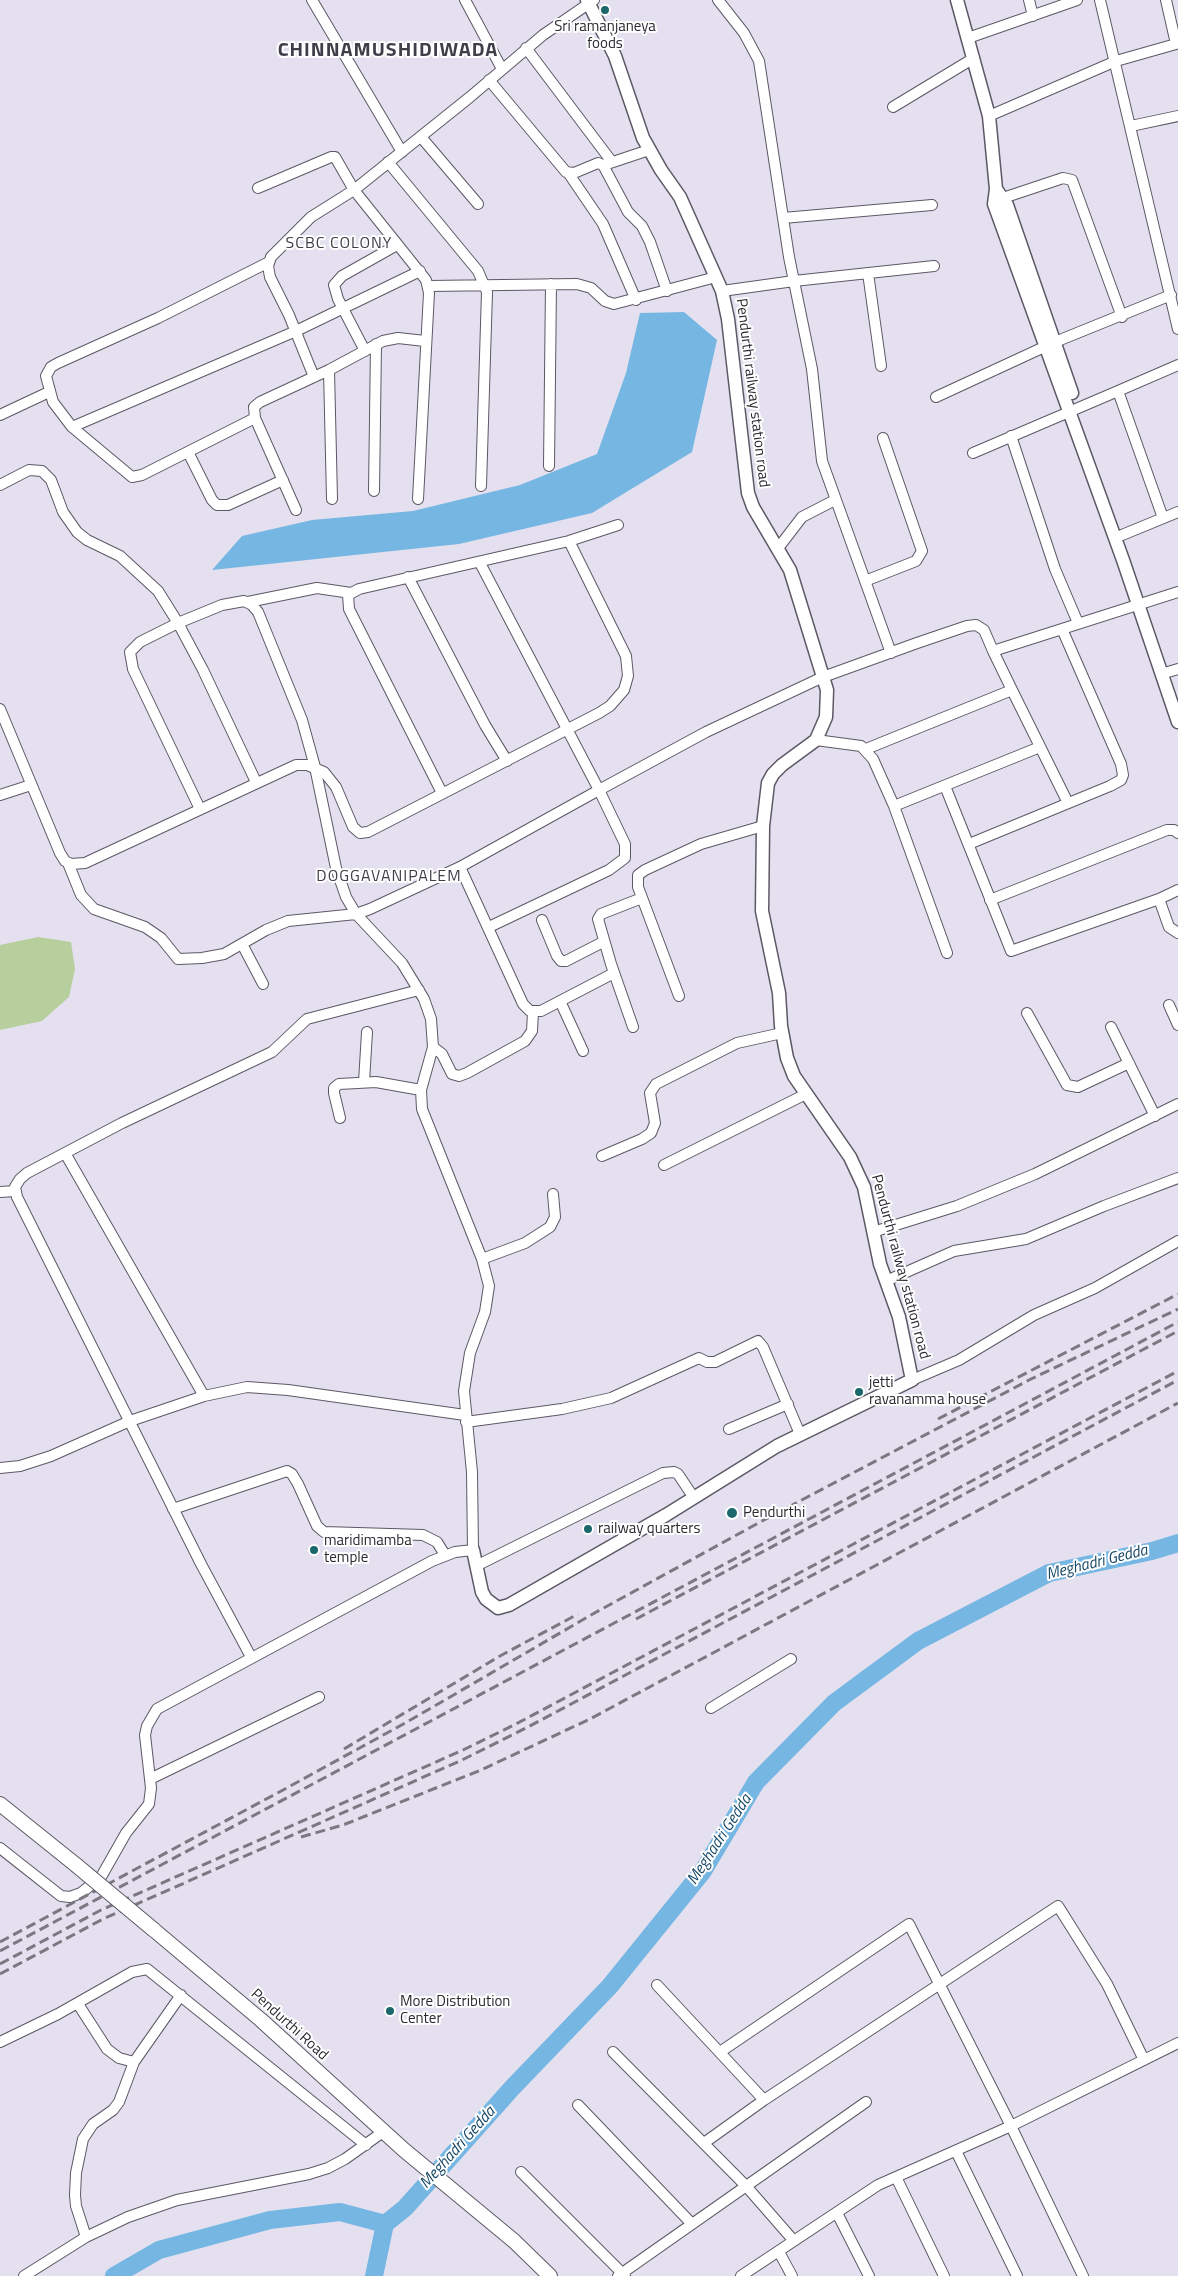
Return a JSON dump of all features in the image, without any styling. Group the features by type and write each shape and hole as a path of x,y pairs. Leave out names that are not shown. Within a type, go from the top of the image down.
{"main road":[{"name":"Pendurthi Road","path":"0,1804 262,2020 383,2132 526,2251 550,2276"}],"street":[{"path":"312,0 402,152"},
{"path":"465,0 502,69"},
{"path":"718,0 744,33 759,61 783,218 815,387 822,462 891,653"},
{"path":"957,0 989,116 1000,194 994,204 1050,344 1142,602 1173,671 1178,699"},
{"path":"1029,0 1032,16"},
{"path":"968,38 1077,0"},
{"path":"1100,0 1178,329"},
{"path":"989,116 1116,61 1177,43 1166,0"},
{"path":"255,418 142,475 132,477 72,427 60,414 49,392 46,376 51,367 158,318 268,262 310,217 354,190 421,137 526,48 590,1"},
{"name":"Pendurthi railway station road","path":"473,1550 482,1592 486,1599 498,1608 509,1606 800,1434 912,1380 899,1317 886,1281 873,1232 868,1200 859,1175 790,1068 782,1033 780,993 762,911 765,797 773,774 816,740 826,717 827,690 799,594 779,547 753,507 748,493 744,474 731,336 722,291 680,198 649,150 615,56 590,1"},
{"path":"526,48 608,164 628,212 642,226 650,242 667,291"},
{"path":"892,107 974,58"},
{"path":"489,80 569,174 603,224 636,300"},
{"path":"1131,126 1178,116"},
{"path":"421,137 478,204"},
{"path":"569,174 594,164 608,164 649,150"},
{"path":"258,188 333,157 337,159 354,190 420,271 429,286 418,499"},
{"path":"388,162 465,254 484,284 488,316 482,486"},
{"path":"1000,194 1065,177 1072,180 1122,317"},
{"path":"783,218 932,205"},
{"path":"365,351 344,310 334,285 338,279 397,245"},
{"path":"268,262 270,277 296,331 314,377"},
{"path":"722,291 934,266"},
{"path":"72,427 344,310 420,271"},
{"path":"868,273 881,366"},
{"path":"429,286 577,284 591,288 605,301 614,304 636,300 716,277"},
{"path":"549,466 550,284"},
{"path":"936,397 1050,344 1122,317 1171,295"},
{"path":"296,510 255,418 254,409 257,404 329,370 376,344 398,338 425,340"},
{"path":"374,491 376,344"},
{"path":"973,453 1178,365"},
{"path":"329,370 332,499"},
{"path":"1118,391 1163,518"},
{"path":"0,415 49,392"},
{"path":"1073,409 1122,535 1178,722"},
{"path":"1011,436 1055,569 1078,623"},
{"path":"865,581 916,562 922,551 883,438"},
{"path":"188,452 212,500 217,505 228,505 283,480"},
{"path":"0,485 29,470 42,470 51,480 63,512 72,526 87,540 110,550 130,564 158,591 178,623 256,782"},
{"path":"779,547 802,517 835,500"},
{"path":"1122,535 1178,512"},
{"path":"442,793 349,608 347,598 359,588 569,542 618,525"},
{"path":"68,863 74,865 85,863 296,765 315,767 331,779 350,822 360,833 374,830 599,713 617,699 627,683 628,668 626,656 569,542"},
{"path":"480,563 599,790 627,852 625,858 609,870 489,927"},
{"path":"408,577 485,725 507,761"},
{"path":"200,809 133,669 130,652 140,642 178,623 222,605 238,601 248,602 316,588 351,593"},
{"path":"993,652 1142,602 1178,592"},
{"path":"0,1848 62,1896 70,1897 81,1893 101,1877 126,1833 149,1804 150,1779 145,1735 147,1726 157,1710 251,1657 445,1555 473,1550 472,1472 466,1418 465,1379 470,1353 489,1293 482,1259 431,1136 422,1109 421,1090 433,1047 431,1019 419,990 402,963 356,914 340,883 315,767 302,720 258,612 248,602"},
{"path":"0,709 2,721 60,853 68,863 81,895 94,909 145,927 161,938 178,959 217,956 266,930 288,921 356,914 386,902 460,867 706,732 823,677 972,625 979,626 984,630 993,652 1068,803"},
{"path":"969,844 1121,780 1123,771 1062,629"},
{"path":"866,749 1012,690"},
{"path":"816,740 853,745 866,749 873,759 894,806 947,953"},
{"path":"894,806 1040,746"},
{"path":"0,795 31,785"},
{"path":"945,786 1011,951 1159,899 1178,890"},
{"path":"680,996 637,883 641,872 701,844 763,826"},
{"path":"990,900 1167,830 1174,830 1178,833"},
{"path":"460,867 526,1008 533,1012 541,1011 614,974"},
{"path":"633,1027 603,942 598,916 642,898"},
{"path":"1159,899 1169,927 1178,933"},
{"path":"542,920 557,956 561,961 566,961 603,942"},
{"path":"242,944 263,984"},
{"path":"251,1657 173,1508 15,1191 20,1178 65,1153 122,1123 272,1052 307,1019 419,990"},
{"path":"560,1000 583,1051"},
{"path":"1169,1005 1178,1025"},
{"path":"433,1047 442,1054 452,1074 459,1076 525,1041 532,1031 534,1023 533,1012"},
{"path":"1028,1012 1067,1085 1078,1087 1128,1063"},
{"path":"1110,1027 1155,1116"},
{"path":"364,1082 368,1032"},
{"path":"602,1156 642,1139 651,1133 655,1123 650,1094 656,1084 737,1043 782,1033"},
{"path":"340,1118 334,1093 335,1085 344,1082 364,1082 396,1084 421,1090"},
{"path":"664,1165 806,1094"},
{"path":"873,1232 957,1206 1035,1174 1178,1104"},
{"path":"65,1153 204,1396"},
{"path":"886,1281 954,1251 1026,1239 1104,1206 1178,1178"},
{"path":"0,1192 15,1191"},
{"path":"482,1259 525,1243 550,1227 555,1217 554,1194"},
{"path":"912,1380 959,1360 1034,1315 1095,1288 1178,1241"},
{"path":"0,1468 31,1463 51,1456 130,1421 204,1396 247,1388 288,1390 466,1418 553,1411 611,1398 699,1358 707,1362 715,1362 758,1341 763,1347 800,1434"},
{"path":"729,1429 788,1404"},
{"path":"173,1508 287,1471 292,1474 298,1484 316,1526 324,1532 423,1535 433,1539 445,1555"},
{"path":"476,1566 663,1473 674,1472 678,1474 694,1498"},
{"path":"711,1708 791,1659"},
{"path":"150,1779 319,1697"},
{"path":"704,2143 764,2100 1058,1906 1108,1984 1144,2060"},
{"path":"720,2052 909,1924 1012,2126 1083,2276"},
{"path":"0,2042 78,2004 132,1972 143,1969 151,1971 366,2145"},
{"path":"657,1984 764,2100"},
{"path":"86,2237 76,2206 75,2195 76,2173 83,2139 92,2124 113,2110 119,2102 134,2062 180,1994"},
{"path":"78,2004 107,2049 119,2058 134,2062"},
{"path":"741,2276 878,2185 1012,2126 1178,2044"},
{"path":"613,2052 746,2186 794,2242"},
{"path":"521,2172 622,2275 866,2102"},
{"path":"578,2104 692,2224"},
{"path":"24,2276 86,2237 128,2217 177,2200 322,2170 345,2160 383,2132"},
{"path":"956,2151 1017,2276"},
{"path":"896,2177 944,2276"},
{"path":"837,2213 868,2276"},
{"path":"779,2252 792,2276"}],"green space":[{"path":"38,937 71,942 75,969 69,997 42,1021 0,1030 0,945"}],"water":[{"path":"684,312 717,340 692,452 592,513 459,544 212,570 242,536 312,520 413,511 520,485 597,454 626,373 640,313"}],"waterway":[{"name":"Meghadri Gedda","path":"374,2276 385,2224 405,2208 512,2088 610,1986 703,1871 756,1782 834,1703 918,1641 1049,1573 1152,1551 1178,1543"},
{"path":"114,2276 159,2250 270,2220 340,2212 385,2224"}],"railway":[{"path":"938,1419 1178,1294"},
{"path":"0,1942 407,1722 591,1615 762,1521 1031,1379 1178,1309"},
{"path":"0,1951 1178,1322"},
{"path":"636,1619 1178,1331"},
{"path":"0,1964 101,1910 463,1750 516,1724 1178,1371"},
{"path":"0,1974 103,1919 462,1760 528,1727 1178,1380"},
{"path":"301,1837 343,1825 481,1770 590,1719 1178,1403"},
{"path":"344,1749 500,1656 578,1614"}],"place":[{"name":"Sri ramanjaneya foods","path":"605,10"},
{"name":"jetti ravanamma house","path":"859,1392"},
{"name":"Pendurthi","path":"732,1513"},
{"name":"railway quarters","path":"588,1529"},
{"name":"maridimamba temple","path":"314,1550"},
{"name":"More Distribution Center","path":"390,2011"}],"district":[{"name":"CHINNAMUSHIDIWADA","path":"388,51"},
{"name":"SCBC COLONY","path":"339,244"},
{"name":"DOGGAVANIPALEM","path":"389,877"}]}
